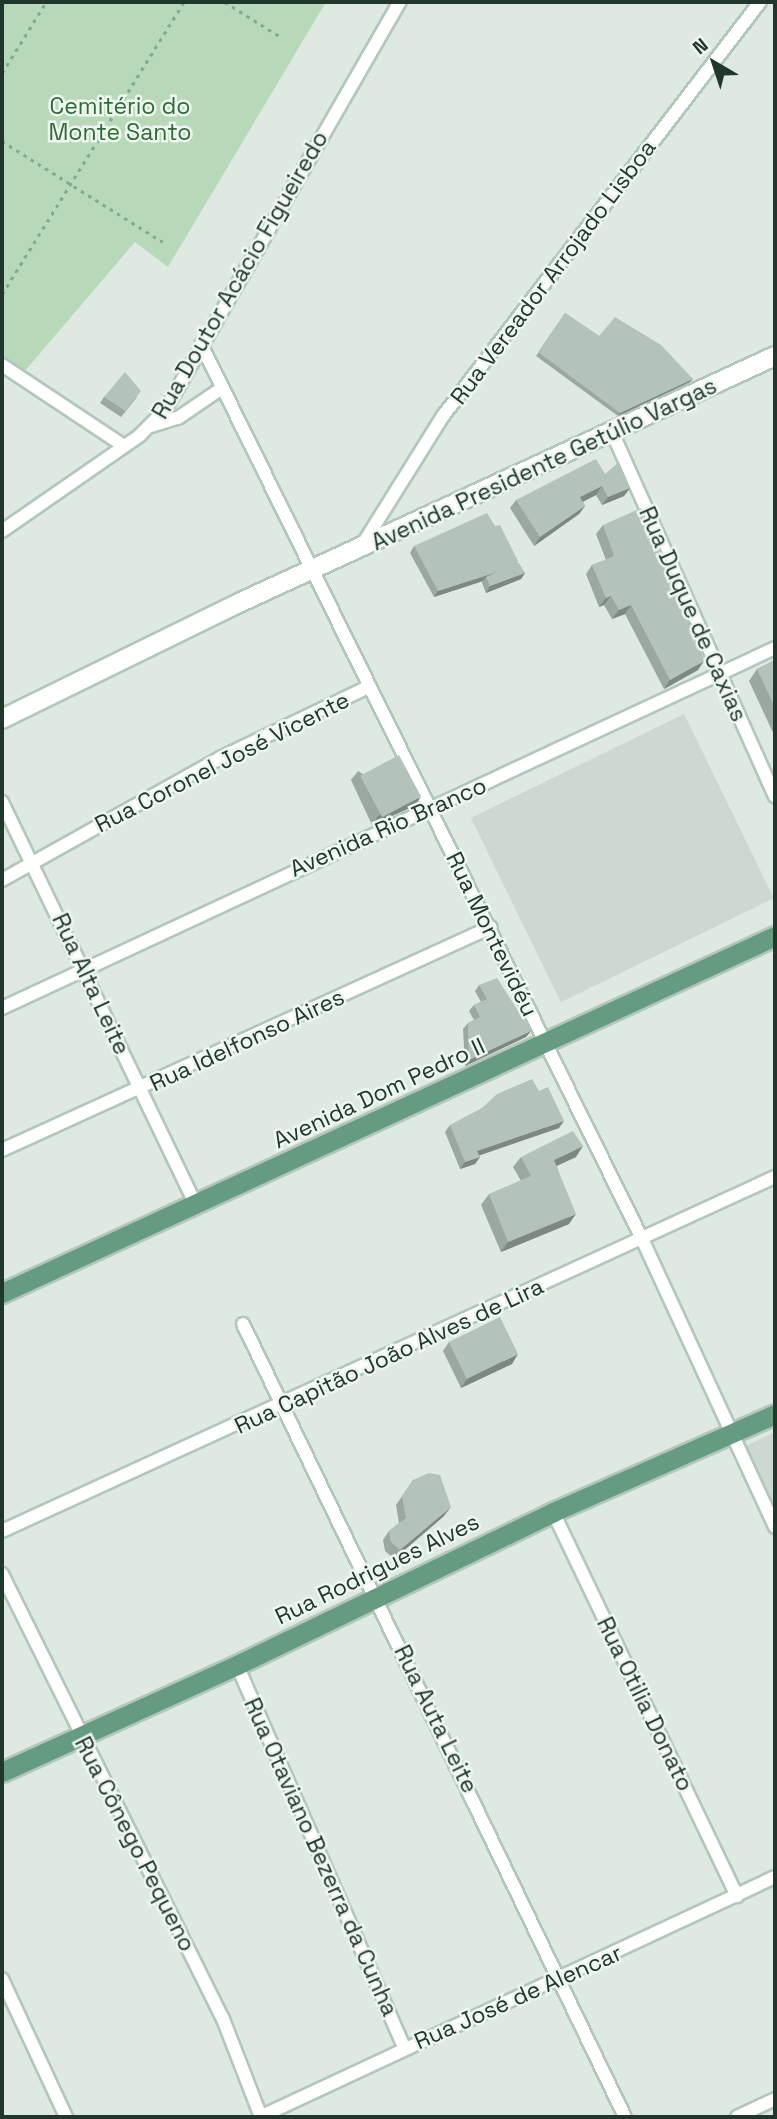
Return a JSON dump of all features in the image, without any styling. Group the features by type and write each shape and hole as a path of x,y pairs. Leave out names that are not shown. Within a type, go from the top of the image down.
{"main road":[{"name":"Avenida Presidente Getúlio Vargas","path":"313,572 775,356"},
{"path":"2,719 241,602 313,572"},
{"name":"Avenida Dom Pedro II","path":"2,1293 775,936"},
{"name":"Rua Rodrigues Alves","path":"2,1772 237,1665 553,1512 775,1414"}],"street":[{"name":"Rua Doutor Acácio Figueiredo","path":"2,531 152,426 400,2"},
{"name":"Rua Vereador Arrojado Lisboa","path":"359,550 443,416 760,2"},
{"name":"Rua Montevidéu","path":"201,344 491,927 544,1044 643,1241 775,1527"},
{"path":"2,365 124,446"},
{"path":"152,426 178,418 222,388"},
{"name":"Rua Duque de Caxias","path":"612,432 775,796"},
{"name":"Avenida Rio Branco","path":"2,1008 84,971 153,934 775,648"},
{"name":"Rua Coronel José Vicente","path":"2,880 187,775 370,687"},
{"name":"Rua Alta Leite","path":"2,802 35,863 139,1089 196,1205"},
{"name":"Rua Idelfonso Aires","path":"2,1150 491,927"},
{"name":"Rua Capitão João Alves de Lira","path":"2,1531 643,1241 775,1177"},
{"name":"Rua Auta Leite","path":"243,1324 625,2117"},
{"name":"Rua Otilia Donato","path":"553,1512 737,1896"},
{"name":"Rua Cônego Pequeno","path":"2,1574 80,1738 223,2019 261,2117"},
{"name":"Rua Otaviano Bezerra da Cunha","path":"237,1665 405,2049"},
{"name":"Rua José de Alencar","path":"261,2117 775,1877"},
{"path":"2,1979 66,2117"},
{"path":"737,2117 775,2099"}],"path":[{"path":"2,73 46,2"},
{"path":"2,294 184,2"},
{"path":"225,2 281,37"},
{"path":"2,141 163,242"}],"shaded area":[{"path":"684,714 774,898 561,1002 471,818"},
{"path":"775,1432 775,1508 746,1446"}],"green space":[{"name":"Cemitério do Monte Santo","path":"2,2 326,2 168,267 135,242 24,372 2,358"}],"building":[{"path":"565,313 599,336 615,317 661,345 693,379 620,413 538,352"},
{"path":"125,372 141,391 125,411 104,397"},
{"path":"596,459 605,474 619,462 630,488 608,497 602,486 580,497 585,506 540,537 516,500"},
{"path":"641,508 667,561 682,601 677,604 693,625 704,661 670,680 631,605 619,610 611,596 606,598 592,565 614,556 603,525"},
{"path":"487,513 495,526 500,525 518,561 515,564 519,563 525,573 490,586 486,577 497,572 438,591 414,546"},
{"path":"775,660 775,708 757,669"},
{"path":"399,755 421,796 382,817 360,776"},
{"path":"497,978 531,1031 469,1060 468,1023 480,1017 474,1005 487,999 479,985"},
{"path":"532,1079 539,1091 548,1087 564,1121 477,1151 480,1157 465,1162 450,1125 482,1108 497,1094"},
{"path":"573,1131 583,1146 554,1160 576,1214 508,1242 489,1194 531,1176 521,1157"},
{"path":"500,1317 518,1354 467,1379 449,1342"},
{"path":"429,1473 440,1475 451,1507 400,1550 391,1542 389,1531 406,1518 402,1496 413,1480"}]}
